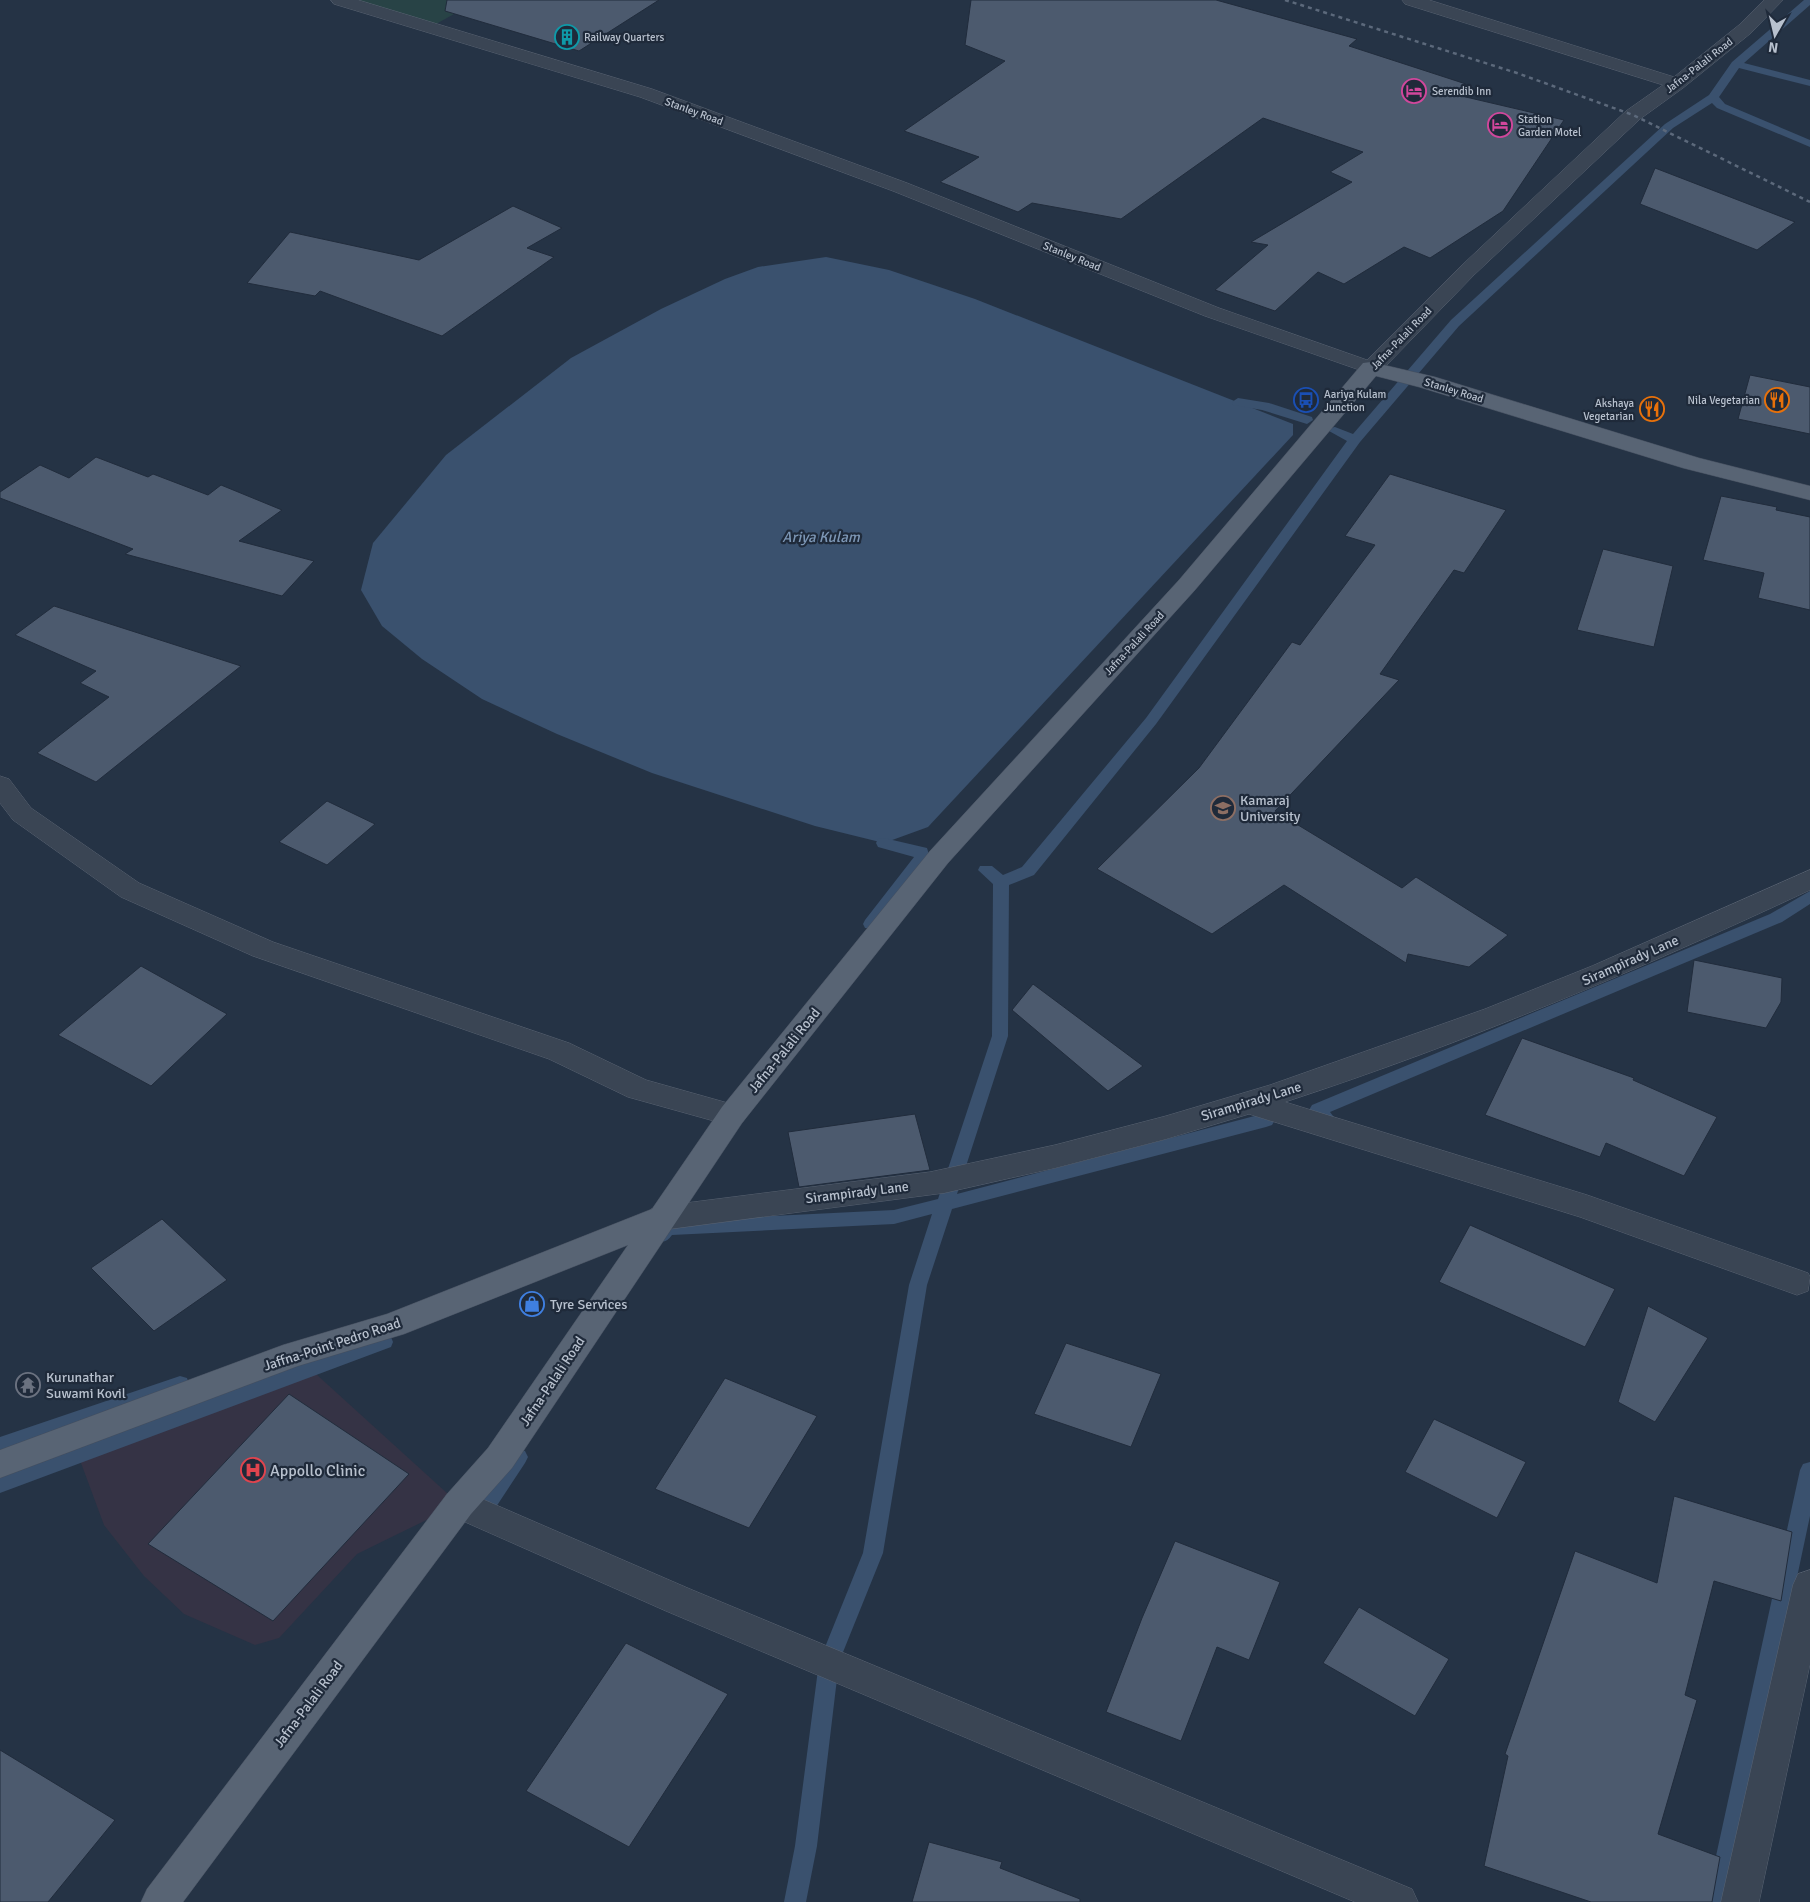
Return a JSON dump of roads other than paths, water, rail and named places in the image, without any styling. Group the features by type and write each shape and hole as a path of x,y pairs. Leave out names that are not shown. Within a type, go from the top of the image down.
{"main road":[{"name":"Stanley Road","path":"1382,370 1691,463 1810,493"},
{"name":"Jafna-Palali Road","path":"160,1902 459,1504 500,1458 732,1115 966,826 1187,586 1382,370"},
{"name":"Jaffna-Point Pedro Road","path":"0,1464 294,1354 393,1325 662,1218"}],"street":[{"name":"Stanley Road","path":"340,0 646,93 900,187 1212,312 1382,370"},
{"path":"1411,0 1677,84"},
{"name":"Jafna-Palali Road","path":"1382,370 1467,271 1633,115 1677,84 1745,29 1774,0"},
{"path":"0,785 22,814 138,894 263,949 559,1052 638,1089 732,1115"},
{"name":"Sirampirady Lane","path":"662,1218 940,1181 1047,1159 1251,1103 1354,1067 1584,980 1747,910 1810,880"},
{"path":"1251,1103 1587,1207 1797,1282"},
{"path":"459,1504 678,1600 1399,1902"},
{"path":"1740,1902 1810,1585"}],"water":[{"name":"Ariya Kulam","path":"826,257 889,270 975,299 1293,424 1293,435 928,827 884,843 815,826 652,773 557,734 482,699 422,659 382,626 361,590 373,543 446,455 571,358 661,309 725,279 758,267"}],"waterway":[{"path":"1736,64 1810,0"},
{"path":"1713,97 1736,64"},
{"path":"1736,64 1810,83"},
{"path":"1355,439 1455,323 1669,126 1713,97"},
{"path":"1713,97 1721,106 1810,144"},
{"path":"1238,402 1264,406 1307,420"},
{"path":"1335,431 1355,439"},
{"path":"1001,882 1028,871 1151,721 1355,439"},
{"path":"871,924 922,858 921,852 884,843"},
{"path":"986,870 1001,882"},
{"path":"945,1204 1000,1036 1001,882"},
{"path":"1334,1129 1318,1110 1776,918 1810,897"},
{"path":"945,1204 1266,1120"},
{"path":"662,1235 667,1228 894,1217 945,1204"},
{"path":"795,1902 806,1846 829,1662 873,1553 918,1285 945,1204"},
{"path":"0,1484 384,1342"},
{"path":"0,1445 180,1384"},
{"path":"489,1501 518,1457"},
{"path":"1717,1902 1810,1470"}],"railway":[{"path":"1285,0 1517,73 1633,115 1810,202"}],"place":[{"name":"Railway Quarters","path":"567,37"},
{"name":"Serendib Inn","path":"1414,91"},
{"name":"Station Garden Motel","path":"1500,125"},
{"name":"Aariya Kulam Junction","path":"1306,400"},
{"name":"Nila Vegetarian","path":"1777,400"},
{"name":"Akshaya Vegetarian","path":"1652,409"},
{"name":"Kamaraj University","path":"1223,808"},
{"name":"Tyre Services","path":"532,1304"},
{"name":"Kurunathar Suwami Kovil","path":"28,1385"},
{"name":"Appollo Clinic","path":"253,1470"}]}
